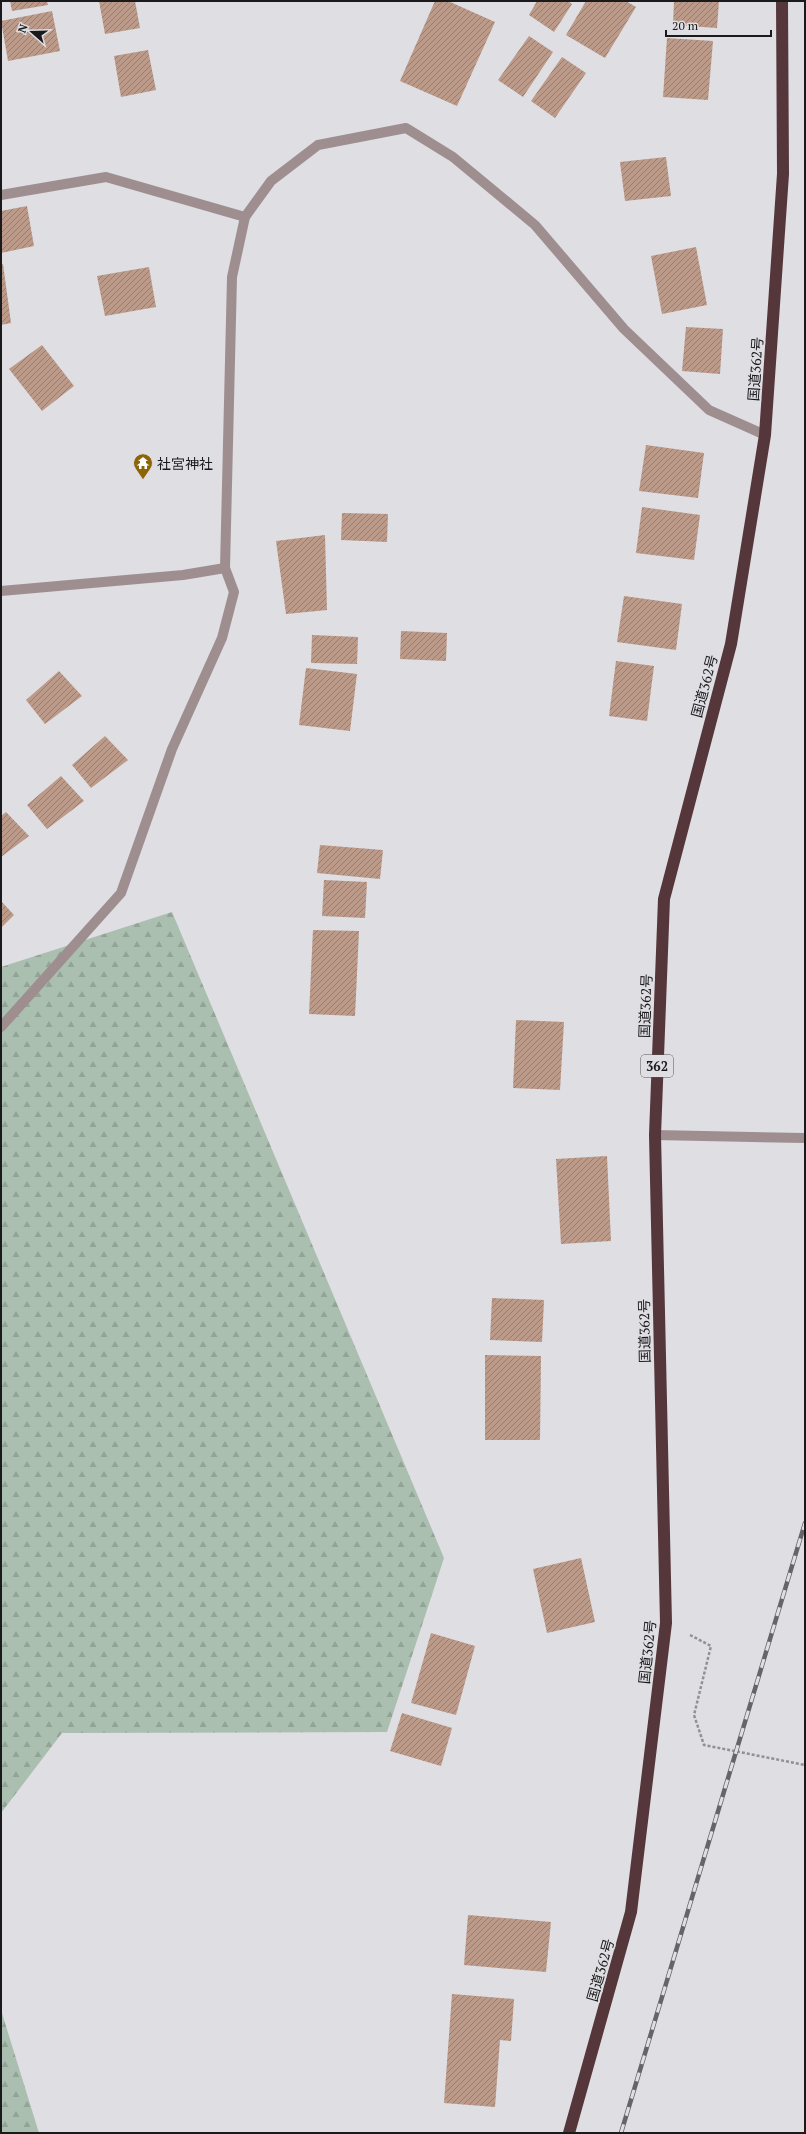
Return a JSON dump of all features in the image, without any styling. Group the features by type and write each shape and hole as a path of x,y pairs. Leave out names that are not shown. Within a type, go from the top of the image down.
{"highway":[{"name":"国道362号","path":"569,2133 631,1912 666,1623 655,1135 664,899 731,644 765,435 783,174 782,1"}],"street":[{"path":"1,1028 121,893 172,749 222,638 234,592 225,568 232,276 245,217 271,181 318,145 406,128 453,157 535,225 624,329 708,410 765,435"},
{"path":"1,195 106,177 245,217"},
{"path":"1,591 183,575 225,568"},
{"path":"655,1135 805,1138"}],"path":[{"path":"666,1623 711,1646 694,1715 704,1745 805,1765"}],"green space":[{"path":"172,912 444,1558 387,1732 62,1733 1,1813 1,967"},
{"path":"1,2010 39,2133 1,2133"}],"building":[{"path":"10,1 47,1 48,5 12,11"},
{"path":"99,1 135,1 140,28 105,34"},
{"path":"435,1 448,1 495,22 457,106 400,81"},
{"path":"537,1 568,1 572,4 554,32 529,15"},
{"path":"586,1 626,1 636,7 605,58 566,35"},
{"path":"674,1 719,1 717,28 673,25"},
{"path":"52,11 60,51 8,61 1,21"},
{"path":"529,36 553,52 523,97 498,80"},
{"path":"667,38 713,41 708,100 663,97"},
{"path":"148,50 156,90 121,97 114,56"},
{"path":"562,57 586,73 555,118 531,101"},
{"path":"666,157 671,196 625,201 620,162"},
{"path":"27,206 34,246 1,253 1,211"},
{"path":"696,247 707,305 662,314 651,256"},
{"path":"1,264 3,264 11,323 1,325"},
{"path":"149,267 156,307 105,316 97,276"},
{"path":"686,327 723,329 720,374 682,371"},
{"path":"42,345 74,386 42,411 9,369"},
{"path":"646,445 704,453 698,498 639,491"},
{"path":"642,507 700,515 694,560 636,553"},
{"path":"342,513 388,514 387,542 341,540"},
{"path":"325,535 327,610 286,614 276,541"},
{"path":"624,596 682,604 676,650 617,642"},
{"path":"401,631 447,633 446,661 400,659"},
{"path":"312,635 358,637 357,664 311,663"},
{"path":"616,661 654,666 647,721 609,716"},
{"path":"306,668 357,674 350,731 299,725"},
{"path":"59,671 82,696 45,724 26,700"},
{"path":"105,736 128,760 91,788 72,765"},
{"path":"61,776 84,801 47,829 27,805"},
{"path":"6,812 29,836 1,857 1,816"},
{"path":"320,845 383,850 380,879 317,873"},
{"path":"324,880 367,882 365,918 322,916"},
{"path":"1,901 14,915 1,928"},
{"path":"313,930 359,931 355,1016 309,1014"},
{"path":"516,1020 564,1022 560,1090 513,1088"},
{"path":"607,1156 611,1241 561,1244 556,1159"},
{"path":"492,1298 544,1300 542,1342 490,1340"},
{"path":"485,1355 541,1356 540,1440 485,1440"},
{"path":"581,1558 595,1622 547,1633 533,1569"},
{"path":"431,1633 475,1646 456,1715 411,1703"},
{"path":"402,1713 452,1728 441,1766 390,1751"},
{"path":"468,1915 551,1922 546,1972 464,1965"},
{"path":"452,1994 514,1999 511,2041 500,2040 495,2107 444,2103"}],"railway":[{"path":"621,2133 805,1523"}],"place":[{"name":"社宮神社","path":"143,480"}]}
